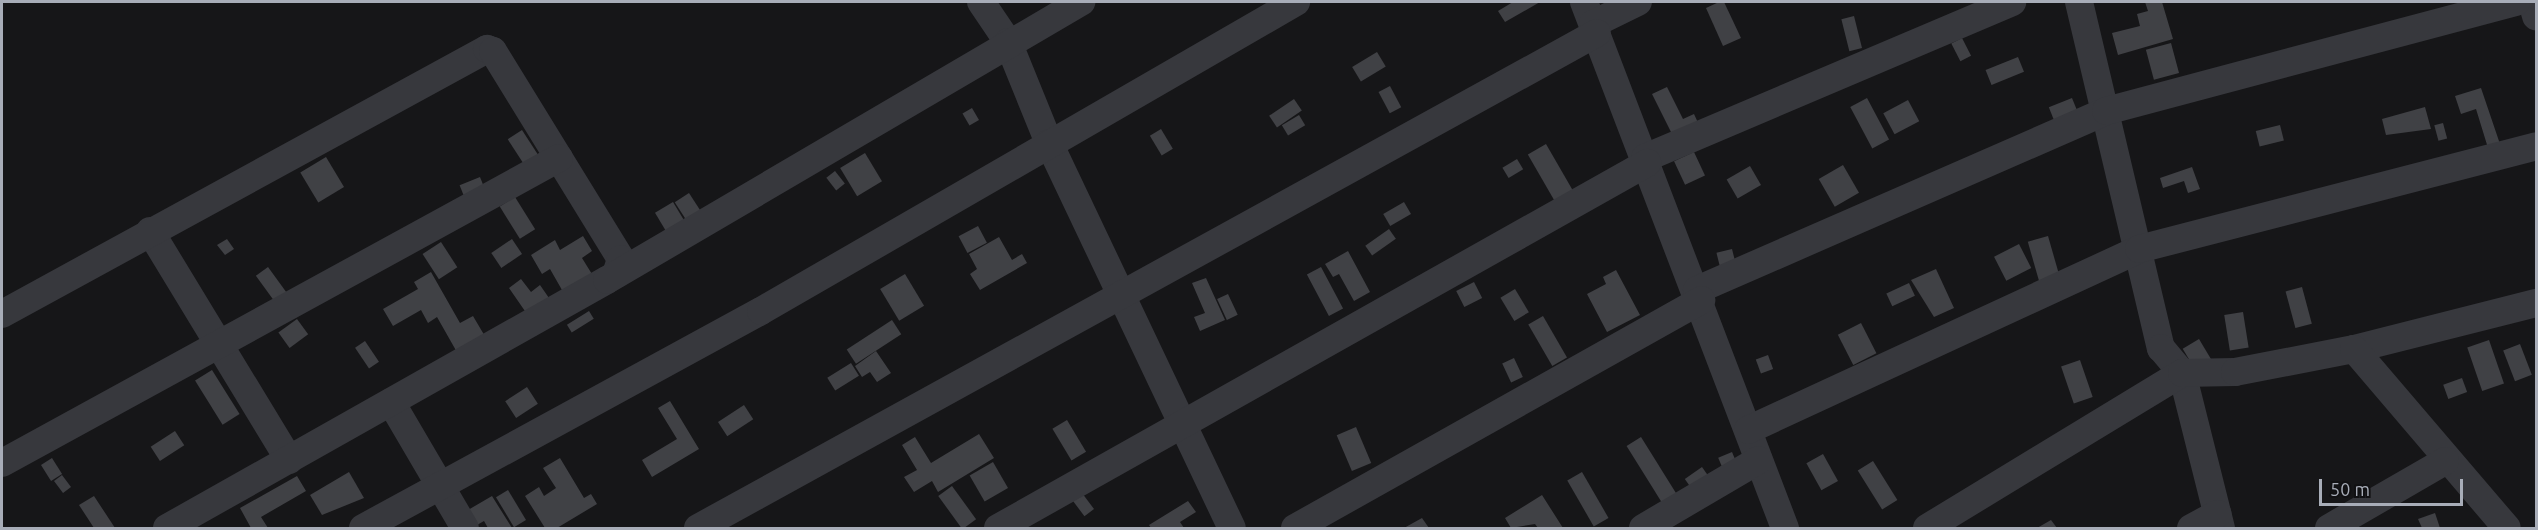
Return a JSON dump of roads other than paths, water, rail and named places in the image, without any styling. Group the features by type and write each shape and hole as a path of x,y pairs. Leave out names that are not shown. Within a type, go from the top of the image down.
{"street":[{"path":"981,2 1008,42 1049,143 1124,292 1232,528"},
{"path":"168,528 616,274 1008,42 1081,2"},
{"path":"363,528 761,310 1296,2"},
{"path":"698,528 1124,292 1592,20 1638,2"},
{"path":"998,528 1185,424 1646,160 2012,2"},
{"path":"2079,2 2161,348 2182,373 2219,521 2191,528"},
{"path":"1295,528 1699,295 2106,111 2516,2"},
{"path":"2532,2 2536,16"},
{"path":"1592,20 1699,295 1785,528"},
{"path":"2,314 150,231 487,49 494,51 621,259 616,274"},
{"path":"1748,430 2139,249 2536,146"},
{"path":"2,463 559,158"},
{"path":"150,231 216,344 289,460"},
{"path":"1927,528 2182,373 2235,372 2354,349 2536,303"},
{"path":"2354,349 2445,461 2507,528"},
{"path":"391,402 437,486 465,528"},
{"path":"1643,528 1759,460"},
{"path":"2329,528 2445,461"}]}
